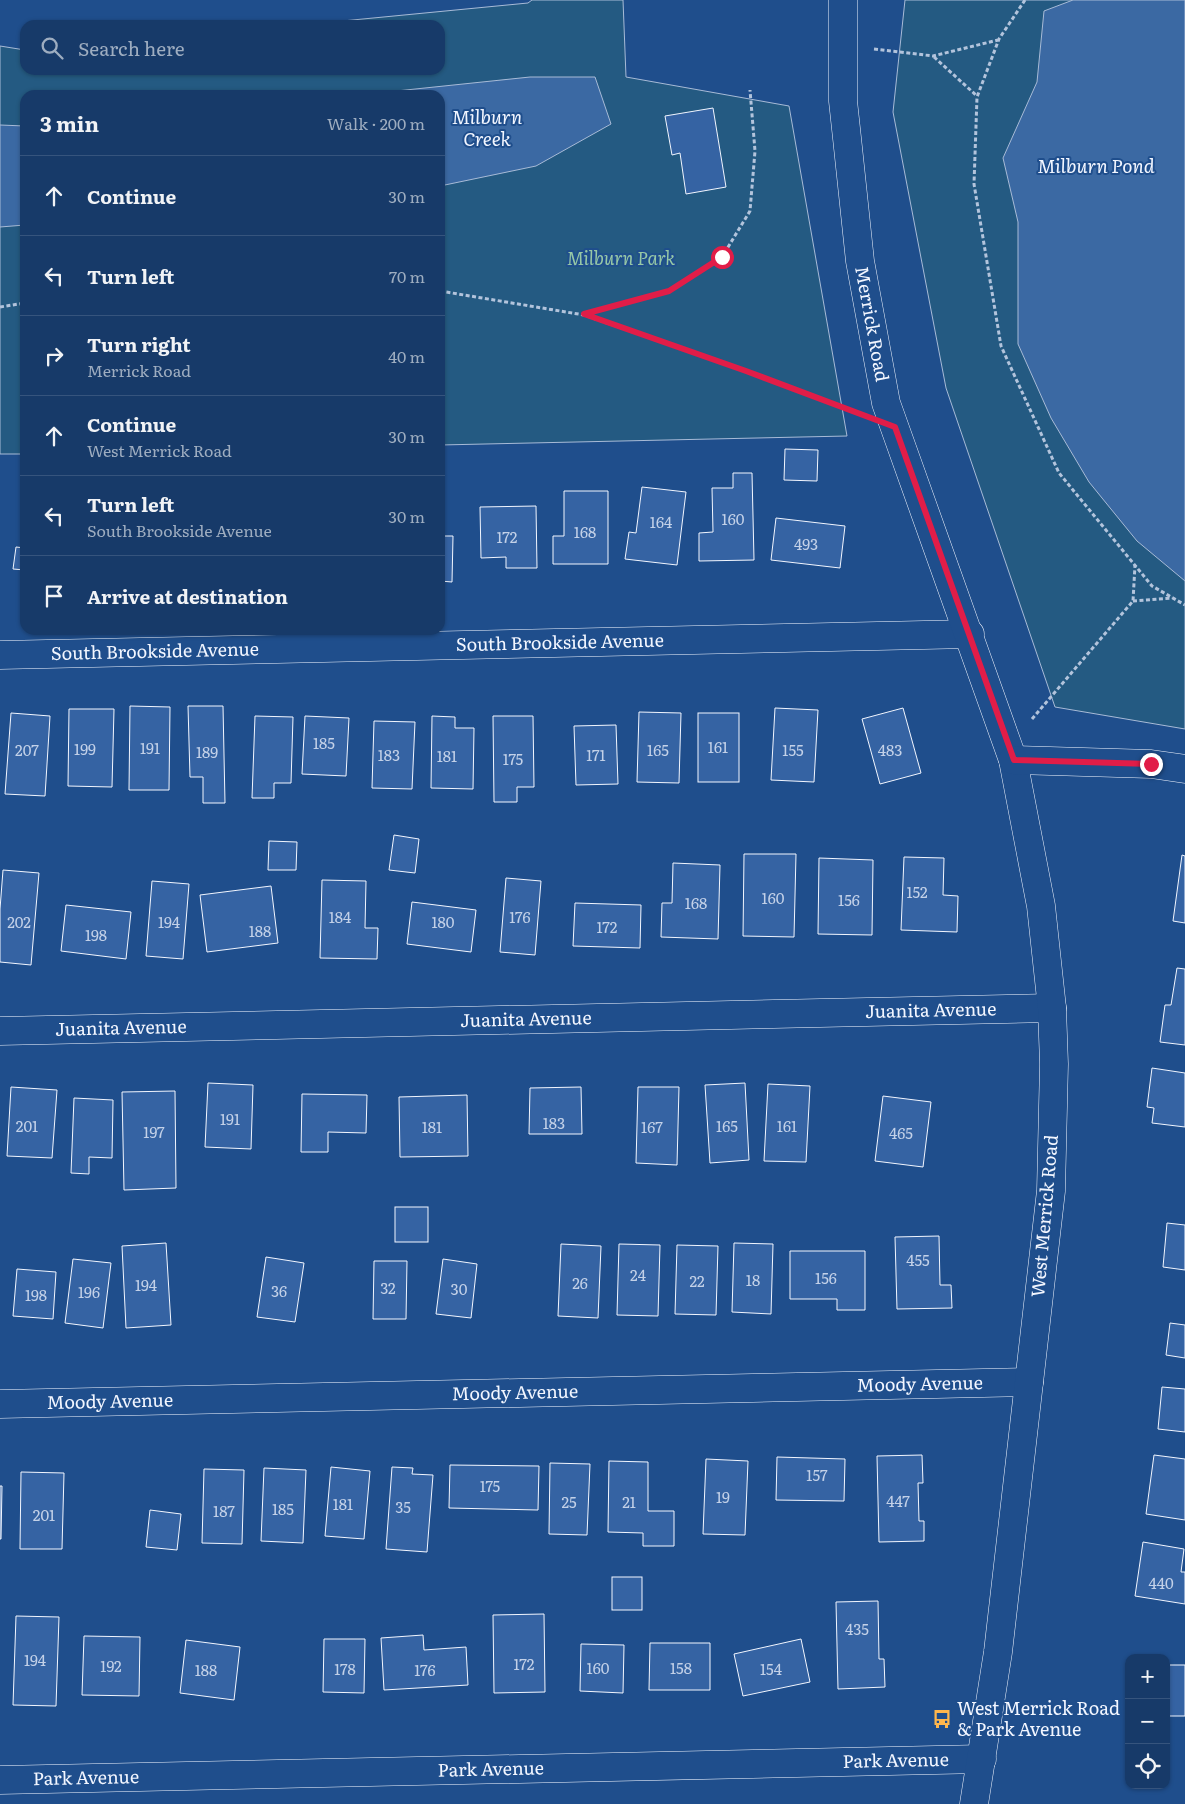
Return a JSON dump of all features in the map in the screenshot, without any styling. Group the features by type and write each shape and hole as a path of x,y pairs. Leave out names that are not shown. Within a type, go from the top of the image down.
{"street":[{"name":"Merrick Road","path":"843,0 843,102 860,261 886,403 970,634"},
{"name":"South Brookside Avenue","path":"0,656 970,634"},
{"name":"West Merrick Road","path":"970,634 1011,753 1041,906 1052,1008 1054,1064 1051,1191 998,1652 974,1804"},
{"path":"1011,753 1151,764 1185,769"},
{"name":"Juanita Avenue","path":"0,1031 1052,1008"},
{"name":"Moody Avenue","path":"0,1404 1029,1382"},
{"name":"Park Avenue","path":"0,1780 982,1759"}],"path":[{"path":"1025,0 999,39 977,97 974,184 1001,346 1059,472 1152,586 1185,605"},
{"path":"843,45 933,56 999,39"},
{"path":"933,56 977,97"},
{"path":"584,314 669,291 722,257 750,211 755,151 750,90"},
{"path":"445,292 584,314 746,371 895,427"},
{"path":"0,307 20,304"},
{"path":"1011,753 1132,601 1135,564"},
{"path":"1132,601 1174,598"}],"green space":[{"name":"Milburn Park","path":"532,0 623,0 626,77 789,106 847,436 445,445 445,90 20,90 20,454 0,454 0,46 20,49 20,75 445,75 445,20 353,20 528,3"},
{"path":"905,0 1185,0 1185,729 1055,707 946,388 893,112"}],"water":[{"name":"Milburn Pond","path":"1073,0 1185,0 1185,581 1137,541 1089,482 1051,418 1018,344 1018,222 1003,158 1037,82 1044,11"},
{"name":"Milburn Creek","path":"530,77 595,77 611,124 536,166 445,185 445,90 406,90"},
{"path":"0,125 20,126 20,225 0,227"}],"building":[{"path":"713,108 726,187 686,194 680,153 672,155 665,116"},
{"path":"785,449 818,450 817,481 784,480"},
{"path":"733,473 752,473 754,560 699,561 699,533 713,532 712,488 733,488"},
{"path":"642,487 686,492 677,565 625,559 629,532 636,533"},
{"path":"564,491 608,491 608,564 553,564 553,536 564,536"},
{"path":"536,506 537,568 506,568 506,557 481,558 480,507"},
{"path":"776,518 845,526 840,568 771,560"},
{"path":"445,536 453,536 452,582 445,581"},
{"path":"16,547 20,547 20,570 13,569"},
{"path":"130,706 170,707 169,790 129,790"},
{"path":"188,706 223,706 225,803 203,803 203,777 190,777"},
{"path":"775,708 818,710 814,782 771,780"},
{"path":"903,708 921,773 880,784 862,719"},
{"path":"69,709 114,709 112,787 68,786"},
{"path":"639,712 681,713 679,783 637,782"},
{"path":"11,713 50,716 45,796 5,794"},
{"path":"698,713 739,713 739,782 698,782"},
{"path":"255,716 293,717 291,783 274,783 274,798 252,798"},
{"path":"305,716 349,718 346,776 302,774"},
{"path":"432,716 455,717 455,728 474,728 473,789 431,788"},
{"path":"493,716 533,716 534,787 517,787 517,802 494,802"},
{"path":"374,721 415,722 412,789 372,788"},
{"path":"616,725 618,784 576,785 574,726"},
{"path":"394,835 419,839 415,873 389,870"},
{"path":"269,841 297,842 296,870 268,870"},
{"path":"744,854 796,854 794,937 743,936"},
{"path":"1182,855 1185,856 1185,923 1173,921"},
{"path":"904,857 944,858 943,895 958,896 957,932 901,930"},
{"path":"819,858 873,860 872,935 818,934"},
{"path":"673,863 720,865 718,939 661,937 662,903 672,903"},
{"path":"3,870 39,873 31,965 0,962 0,909"},
{"path":"506,878 541,881 535,955 500,952"},
{"path":"322,880 366,881 365,928 378,928 377,959 320,958"},
{"path":"152,881 189,884 183,959 146,956"},
{"path":"271,886 278,943 207,952 200,895"},
{"path":"412,902 476,910 471,952 407,944"},
{"path":"575,903 641,905 640,948 573,946"},
{"path":"66,905 131,912 126,959 61,951"},
{"path":"1177,968 1185,969 1185,1045 1160,1042 1165,1005 1171,1005"},
{"path":"1152,1068 1185,1073 1185,1127 1152,1123 1154,1108 1147,1107"},
{"path":"208,1083 253,1085 251,1149 205,1147"},
{"path":"745,1083 749,1160 710,1163 705,1085"},
{"path":"768,1084 810,1086 806,1162 764,1161"},
{"path":"11,1087 57,1090 52,1158 7,1156"},
{"path":"581,1087 582,1134 529,1134 530,1088"},
{"path":"638,1087 679,1087 677,1165 636,1163"},
{"path":"175,1091 176,1188 124,1190 122,1092"},
{"path":"302,1094 367,1095 366,1133 328,1132 328,1152 301,1152"},
{"path":"467,1095 468,1156 400,1157 399,1097"},
{"path":"883,1096 931,1102 923,1167 875,1161"},
{"path":"74,1098 113,1100 112,1158 89,1157 89,1174 71,1173"},
{"path":"395,1207 428,1207 428,1242 395,1242"},
{"path":"1167,1223 1185,1225 1185,1270 1163,1267"},
{"path":"939,1236 940,1285 951,1285 952,1308 897,1309 895,1237"},
{"path":"166,1243 171,1325 126,1328 122,1246"},
{"path":"734,1243 773,1244 771,1314 732,1312"},
{"path":"561,1244 601,1246 598,1318 558,1316"},
{"path":"619,1244 660,1245 658,1316 617,1315"},
{"path":"677,1245 718,1246 716,1315 675,1314"},
{"path":"790,1251 865,1251 865,1310 837,1310 837,1299 790,1299"},
{"path":"266,1257 304,1263 295,1322 257,1317"},
{"path":"73,1259 111,1263 103,1328 65,1323"},
{"path":"443,1259 477,1264 471,1318 436,1314"},
{"path":"374,1261 407,1261 406,1319 373,1319"},
{"path":"17,1269 56,1272 53,1319 13,1316"},
{"path":"1170,1323 1185,1325 1185,1358 1166,1355"},
{"path":"1162,1387 1185,1389 1185,1432 1158,1429"},
{"path":"922,1455 923,1483 918,1483 919,1521 924,1521 924,1541 879,1542 877,1456"},
{"path":"1154,1455 1185,1459 1185,1520 1146,1514"},
{"path":"777,1457 845,1459 844,1501 776,1500"},
{"path":"706,1459 748,1461 745,1535 703,1534"},
{"path":"609,1461 648,1462 648,1511 674,1511 674,1546 643,1546 643,1533 608,1532"},
{"path":"550,1463 590,1464 587,1535 549,1534"},
{"path":"450,1465 539,1466 538,1510 449,1508"},
{"path":"331,1467 370,1471 364,1539 325,1536"},
{"path":"392,1467 413,1468 412,1474 433,1475 427,1552 386,1549"},
{"path":"264,1468 306,1470 303,1543 261,1541"},
{"path":"204,1469 244,1470 242,1544 202,1543"},
{"path":"21,1472 64,1473 62,1549 20,1549"},
{"path":"0,1486 2,1486 1,1539 0,1539"},
{"path":"150,1510 181,1514 177,1550 146,1547"},
{"path":"1143,1542 1184,1549 1181,1572 1185,1572 1185,1604 1135,1596"},
{"path":"612,1577 642,1577 642,1610 612,1610"},
{"path":"878,1601 879,1659 884,1659 885,1687 838,1689 836,1602"},
{"path":"544,1614 545,1692 494,1693 493,1615"},
{"path":"16,1616 59,1617 56,1706 13,1705"},
{"path":"423,1635 424,1650 466,1647 468,1685 384,1690 381,1638"},
{"path":"84,1636 140,1637 139,1696 82,1695"},
{"path":"324,1639 365,1639 364,1693 323,1692"},
{"path":"801,1639 810,1682 743,1696 734,1654"},
{"path":"186,1640 240,1647 234,1700 180,1693"},
{"path":"650,1643 710,1643 710,1690 649,1690"},
{"path":"581,1644 624,1645 623,1693 580,1691"},
{"path":"1170,1665 1185,1665 1185,1716 1170,1716"}],"place":[{"name":"West Merrick Road & Park Avenue","path":"942,1719"}],"route":[{"path":"722,257 669,291 584,314 746,371 895,427 1014,760 1151,764"}]}
